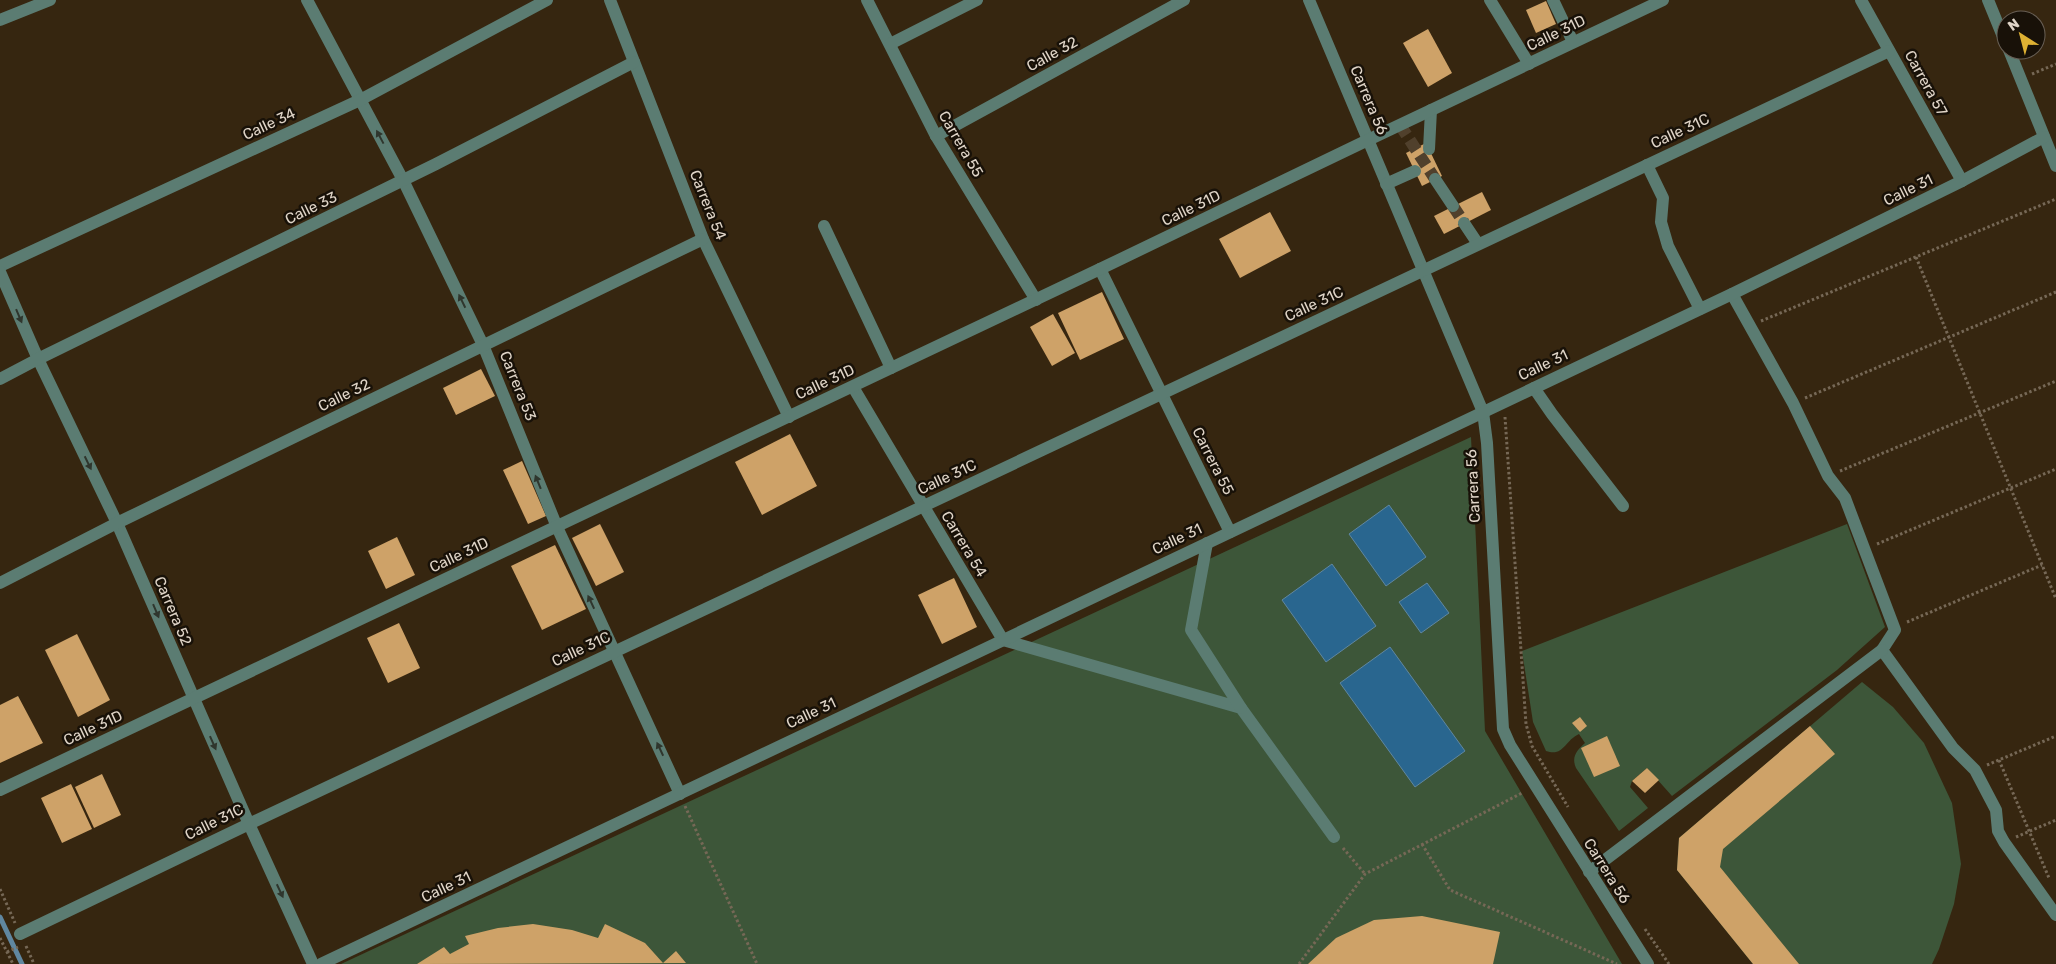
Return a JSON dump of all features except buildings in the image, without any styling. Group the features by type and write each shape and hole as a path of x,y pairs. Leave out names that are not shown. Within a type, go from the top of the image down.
{"street":[{"path":"0,20 50,0"},
{"name":"Carrera 53","path":"307,0 403,180 484,345 557,527 680,794"},
{"name":"Calle 34","path":"0,266 360,100 546,0"},
{"name":"Carrera 54","path":"610,0 703,239 789,417"},
{"name":"Carrera 55","path":"867,0 936,136 1036,300"},
{"path":"890,44 977,0"},
{"name":"Calle 32","path":"936,136 1184,0"},
{"name":"Carrera 56","path":"1309,0 1483,412 1487,443 1504,729 1510,746 1648,964"},
{"path":"1490,0 1529,64"},
{"path":"1553,0 1573,42"},
{"name":"Calle 31D","path":"0,790 1100,270 1663,0"},
{"name":"Carrera 57","path":"1861,0 1962,181"},
{"path":"1988,0 1996,20"},
{"name":"Calle 31C","path":"20,934 249,824 1889,51"},
{"path":"2012,60 2056,166"},
{"name":"Calle 33","path":"0,379 403,180 634,62"},
{"path":"1429,149 1431,110"},
{"name":"Calle 31","path":"321,964 1732,294 1962,181 2044,137"},
{"path":"1647,165 1663,198 1661,222 1668,246 1700,309"},
{"path":"1386,184 1415,172"},
{"path":"1436,180 1453,206"},
{"path":"1464,223 1478,244"},
{"path":"824,226 891,368"},
{"name":"Calle 32","path":"0,583 117,523 703,239"},
{"name":"Carrera 55","path":"1100,270 1230,532"},
{"name":"Carrera 52","path":"0,272 38,359 117,523 249,824 313,964"},
{"path":"1589,872 1882,650 1895,630 1844,498 1828,476 1793,403 1732,294"},
{"name":"Carrera 54","path":"853,387 1002,640"},
{"path":"1534,388 1623,506"},
{"path":"1207,543 1191,630 1241,708 1334,837"},
{"path":"1002,640 1241,708"},
{"path":"1882,650 1953,748 1975,770 1996,810 1998,831 2004,842 2056,915"}],"path":[{"path":"2020,79 2056,64"},
{"path":"1749,326 2056,199"},
{"path":"1916,257 2056,600"},
{"path":"1793,403 2056,292"},
{"path":"1828,476 2056,381"},
{"path":"1504,402 1526,724 1532,746 1572,813"},
{"path":"1865,549 2056,469"},
{"path":"1894,627 2042,565"},
{"path":"1975,770 2056,736"},
{"path":"1999,760 2052,885"},
{"path":"1299,964 1365,874 1522,793"},
{"path":"680,794 757,964"},
{"path":"2004,842 2056,820"},
{"path":"1334,837 1365,874"},
{"path":"1422,844 1450,890 1617,964"},
{"path":"1643,925 1668,964"},
{"path":"0,938 9,952 13,964"}],"green space":[{"path":"1471,437 1485,731 1622,964 341,964"},
{"path":"1847,524 1885,627 1837,670 1672,796 1647,768 1632,781 1630,787 1648,808 1619,831 1576,768 1574,760 1576,754 1585,743 1579,734 1557,752 1546,751 1533,722 1522,651"},
{"path":"1862,682 1893,707 1924,743 1952,803 1961,864 1954,904 1939,949 1932,964 1753,964 1677,870 1679,838"}],"water":[{"path":"1389,505 1426,557 1386,586 1349,534"},
{"path":"1332,564 1376,626 1326,662 1282,600"},
{"path":"1427,583 1449,613 1421,633 1399,602"},
{"path":"1390,647 1465,751 1415,787 1340,683"}],"waterway":[{"path":"0,917 22,964"}],"tunnel":[{"path":"1400,125 1435,179"},
{"path":"1453,206 1464,223"}]}
